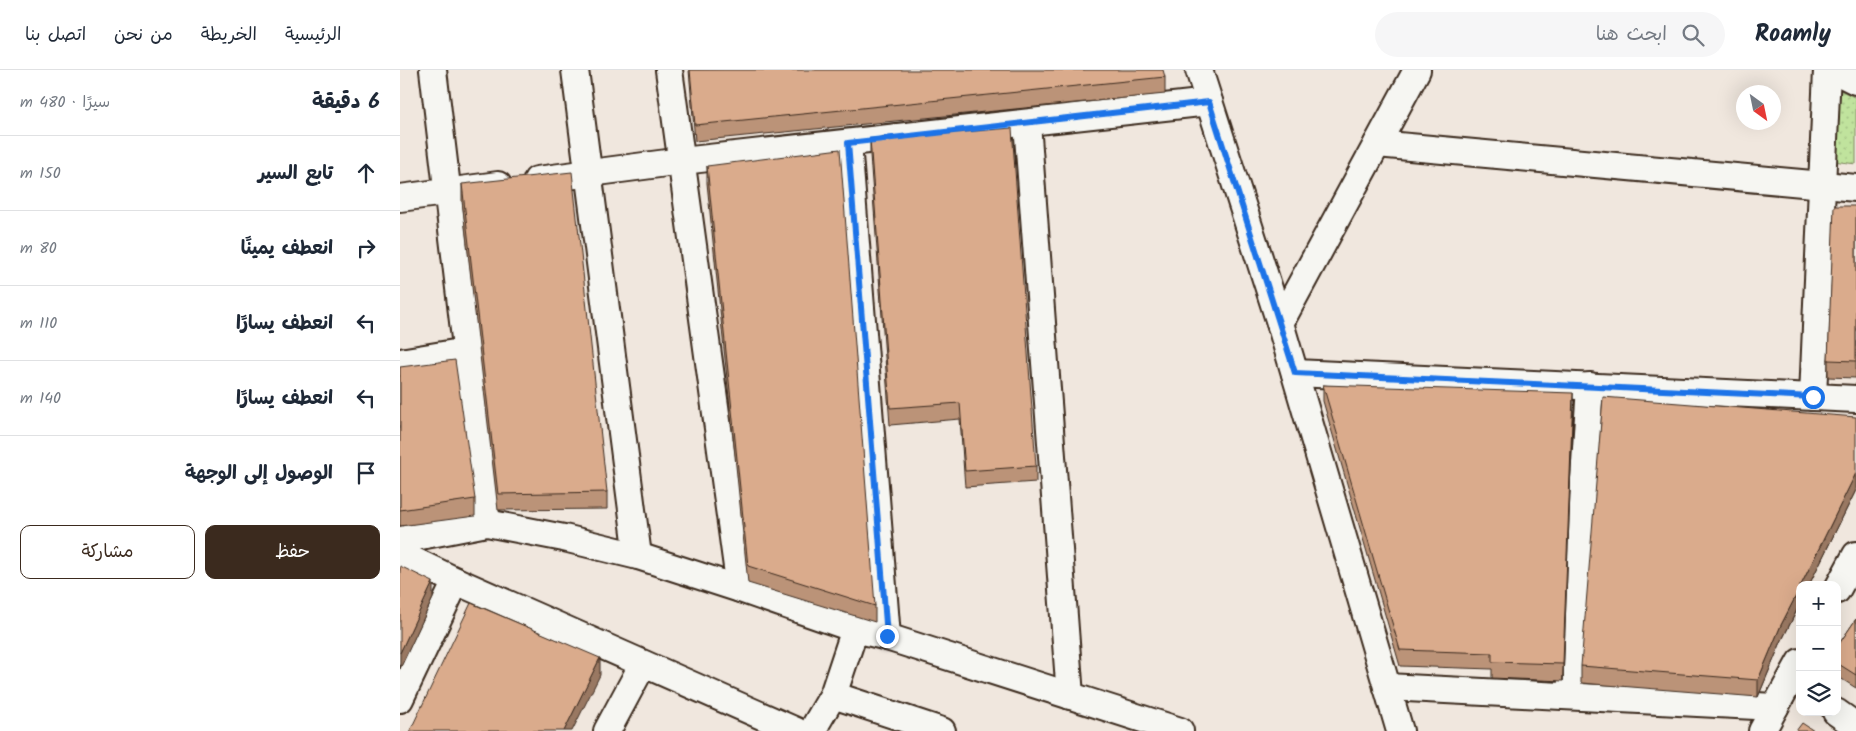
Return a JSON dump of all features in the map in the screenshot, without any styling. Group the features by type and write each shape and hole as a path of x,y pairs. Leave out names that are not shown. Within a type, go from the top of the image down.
{"street":[{"path":"433,70 487,523"},
{"path":"575,70 638,556"},
{"path":"669,70 740,589"},
{"path":"1199,70 1280,323 1400,731"},
{"path":"1280,323 1417,70"},
{"path":"1813,397 1827,70"},
{"path":"400,198 682,161 1209,102"},
{"path":"1027,123 1070,696"},
{"path":"848,143 887,636"},
{"path":"1377,144 1856,188"},
{"path":"400,362 467,351"},
{"path":"1295,373 1856,398"},
{"path":"1570,696 1590,386"},
{"path":"400,540 487,523 564,538 638,556 855,629 887,636 1180,731"},
{"path":"400,554 456,582 796,731"},
{"path":"1841,583 1856,555"},
{"path":"400,699 456,582"},
{"path":"815,731 816,724 833,694 855,629"},
{"path":"607,731 643,664"},
{"path":"1762,731 1775,707 1796,677"},
{"path":"1387,686 1775,707"},
{"path":"833,694 942,731"},
{"path":"1841,716 1856,726"}],"green space":[{"path":"1836,88 1856,98 1856,164 1833,161"}],"building":[{"path":"690,70 1163,70 1165,77 695,125"},
{"path":"1012,128 1036,466 965,471 960,403 890,408 870,139"},
{"path":"840,149 875,606 748,566 707,166"},
{"path":"572,172 607,492 498,494 462,184"},
{"path":"1834,206 1856,206 1856,361 1828,360"},
{"path":"455,360 475,499 400,510 400,367"},
{"path":"1323,385 1573,393 1563,664 1492,662 1492,653 1400,650"},
{"path":"1603,397 1856,417 1856,473 1803,581 1796,581 1796,596 1781,625 1758,680 1581,666"},
{"path":"400,566 433,582 400,653"},
{"path":"471,603 600,658 564,731 410,731"},
{"path":"1856,619 1856,675 1841,666 1841,641"},
{"path":"1802,723 1814,731 1796,731"}],"route":[{"path":"887,636 848,143 1209,102 1295,373 1813,397"}]}
